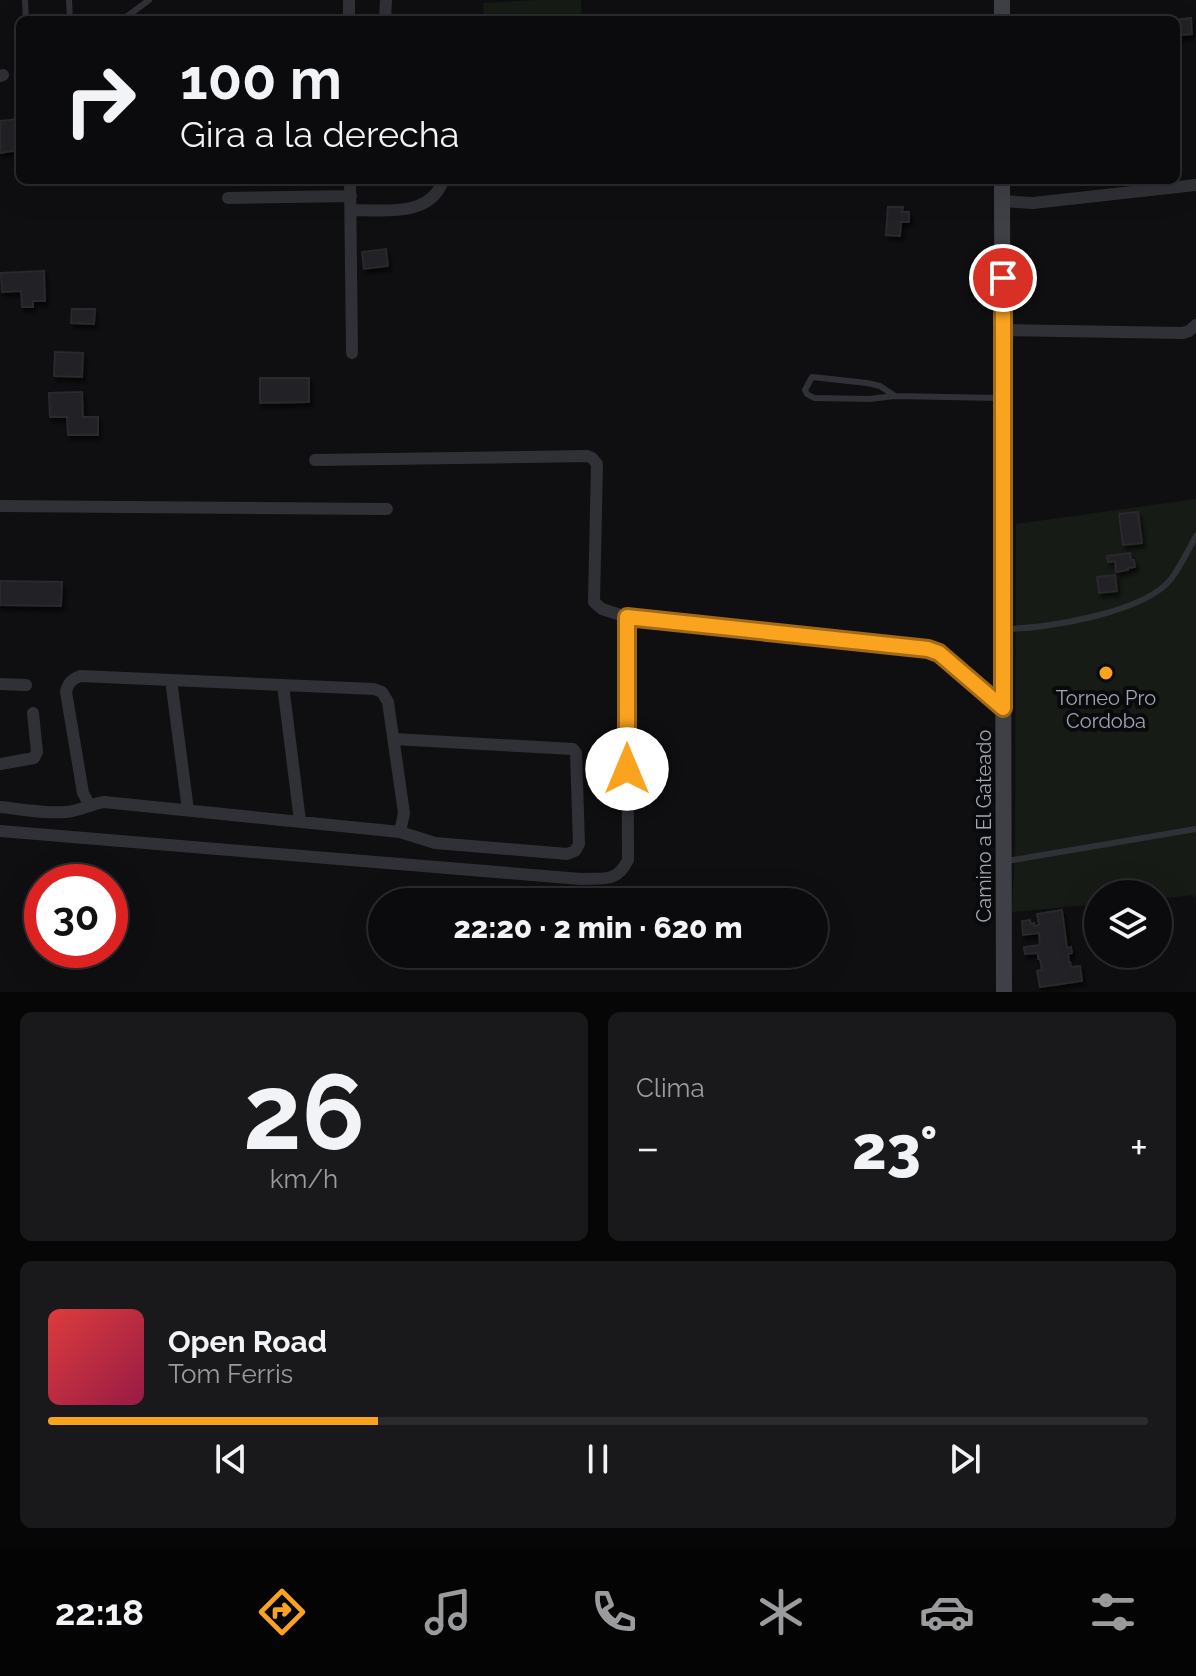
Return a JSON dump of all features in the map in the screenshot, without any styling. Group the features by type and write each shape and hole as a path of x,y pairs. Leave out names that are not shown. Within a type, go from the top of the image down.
{"street":[{"path":"350,184 352,353"},
{"path":"351,210 398,210 421,206 434,196 441,184"},
{"name":"Camino a El Gateado","path":"1002,184 1004,992"},
{"path":"1002,201 1043,202 1196,185"},
{"path":"228,198 351,196"},
{"path":"1003,330 1183,333 1196,325"},
{"path":"315,460 587,456 597,464 594,602 602,609 627,617 928,649 939,653 1003,708"},
{"path":"0,506 387,509"},
{"path":"0,831 581,879 615,876 628,860 627,617"},
{"path":"89,804 83,793 66,692 73,679 80,676 374,689 382,692 388,702 404,813 400,832"},
{"path":"171,680 188,810"},
{"path":"0,684 26,685"},
{"path":"283,685 300,821"},
{"path":"0,764 34,758 37,752 33,713"},
{"path":"0,807 62,813 104,802 400,832 435,843 567,854 575,851 579,844 576,753 573,749 394,739"}],"lane":[{"path":"127,16 149,0"},
{"path":"895,396 880,386 867,383 812,377 805,390 814,398 1003,398"},
{"path":"1003,629 1065,624 1115,611 1148,596 1170,581 1196,536"},
{"path":"1004,862 1196,829"}],"shaded area":[{"path":"581,0 582,16 484,16 483,3"},
{"name":"Torneo Pro Cordoba","path":"1196,499 1196,898 1193,895 1172,897 1172,880 1084,880 1084,905 1012,912 1016,524"}],"building":[{"path":"1191,18 1192,34 1180,35 1180,19"},
{"path":"16,119 16,151 0,153 0,121"},
{"path":"888,207 903,207 902,212 909,212 909,222 901,222 900,236 886,235"},
{"path":"386,249 388,266 364,269 362,252"},
{"path":"44,271 45,301 33,301 33,307 22,307 21,291 2,292 1,273"},
{"path":"72,309 95,309 94,324 71,323"},
{"path":"55,352 83,353 82,377 54,376"},
{"path":"260,378 309,378 309,402 260,403"},
{"path":"82,392 83,417 98,417 98,435 68,435 67,417 50,417 49,393"},
{"path":"1138,512 1142,543 1123,545 1119,514"},
{"path":"1130,553 1135,567 1128,570 1116,572 1115,561 1108,562 1107,556"},
{"path":"1115,575 1117,591 1099,593 1097,577"},
{"path":"0,581 62,582 61,606 0,605"},
{"path":"1062,910 1067,948 1071,947 1072,953 1068,954 1069,962 1071,967 1080,966 1082,981 1040,987 1037,971 1042,970 1038,953 1025,954 1024,947 1040,945 1039,933 1023,935 1022,921 1030,920 1034,926 1039,925 1037,914"}],"place":[{"name":"Torneo Pro Cordoba","path":"1106,673"}],"route":[{"path":"627,769 627,617 928,649 939,653 1003,708 1003,278"}]}
